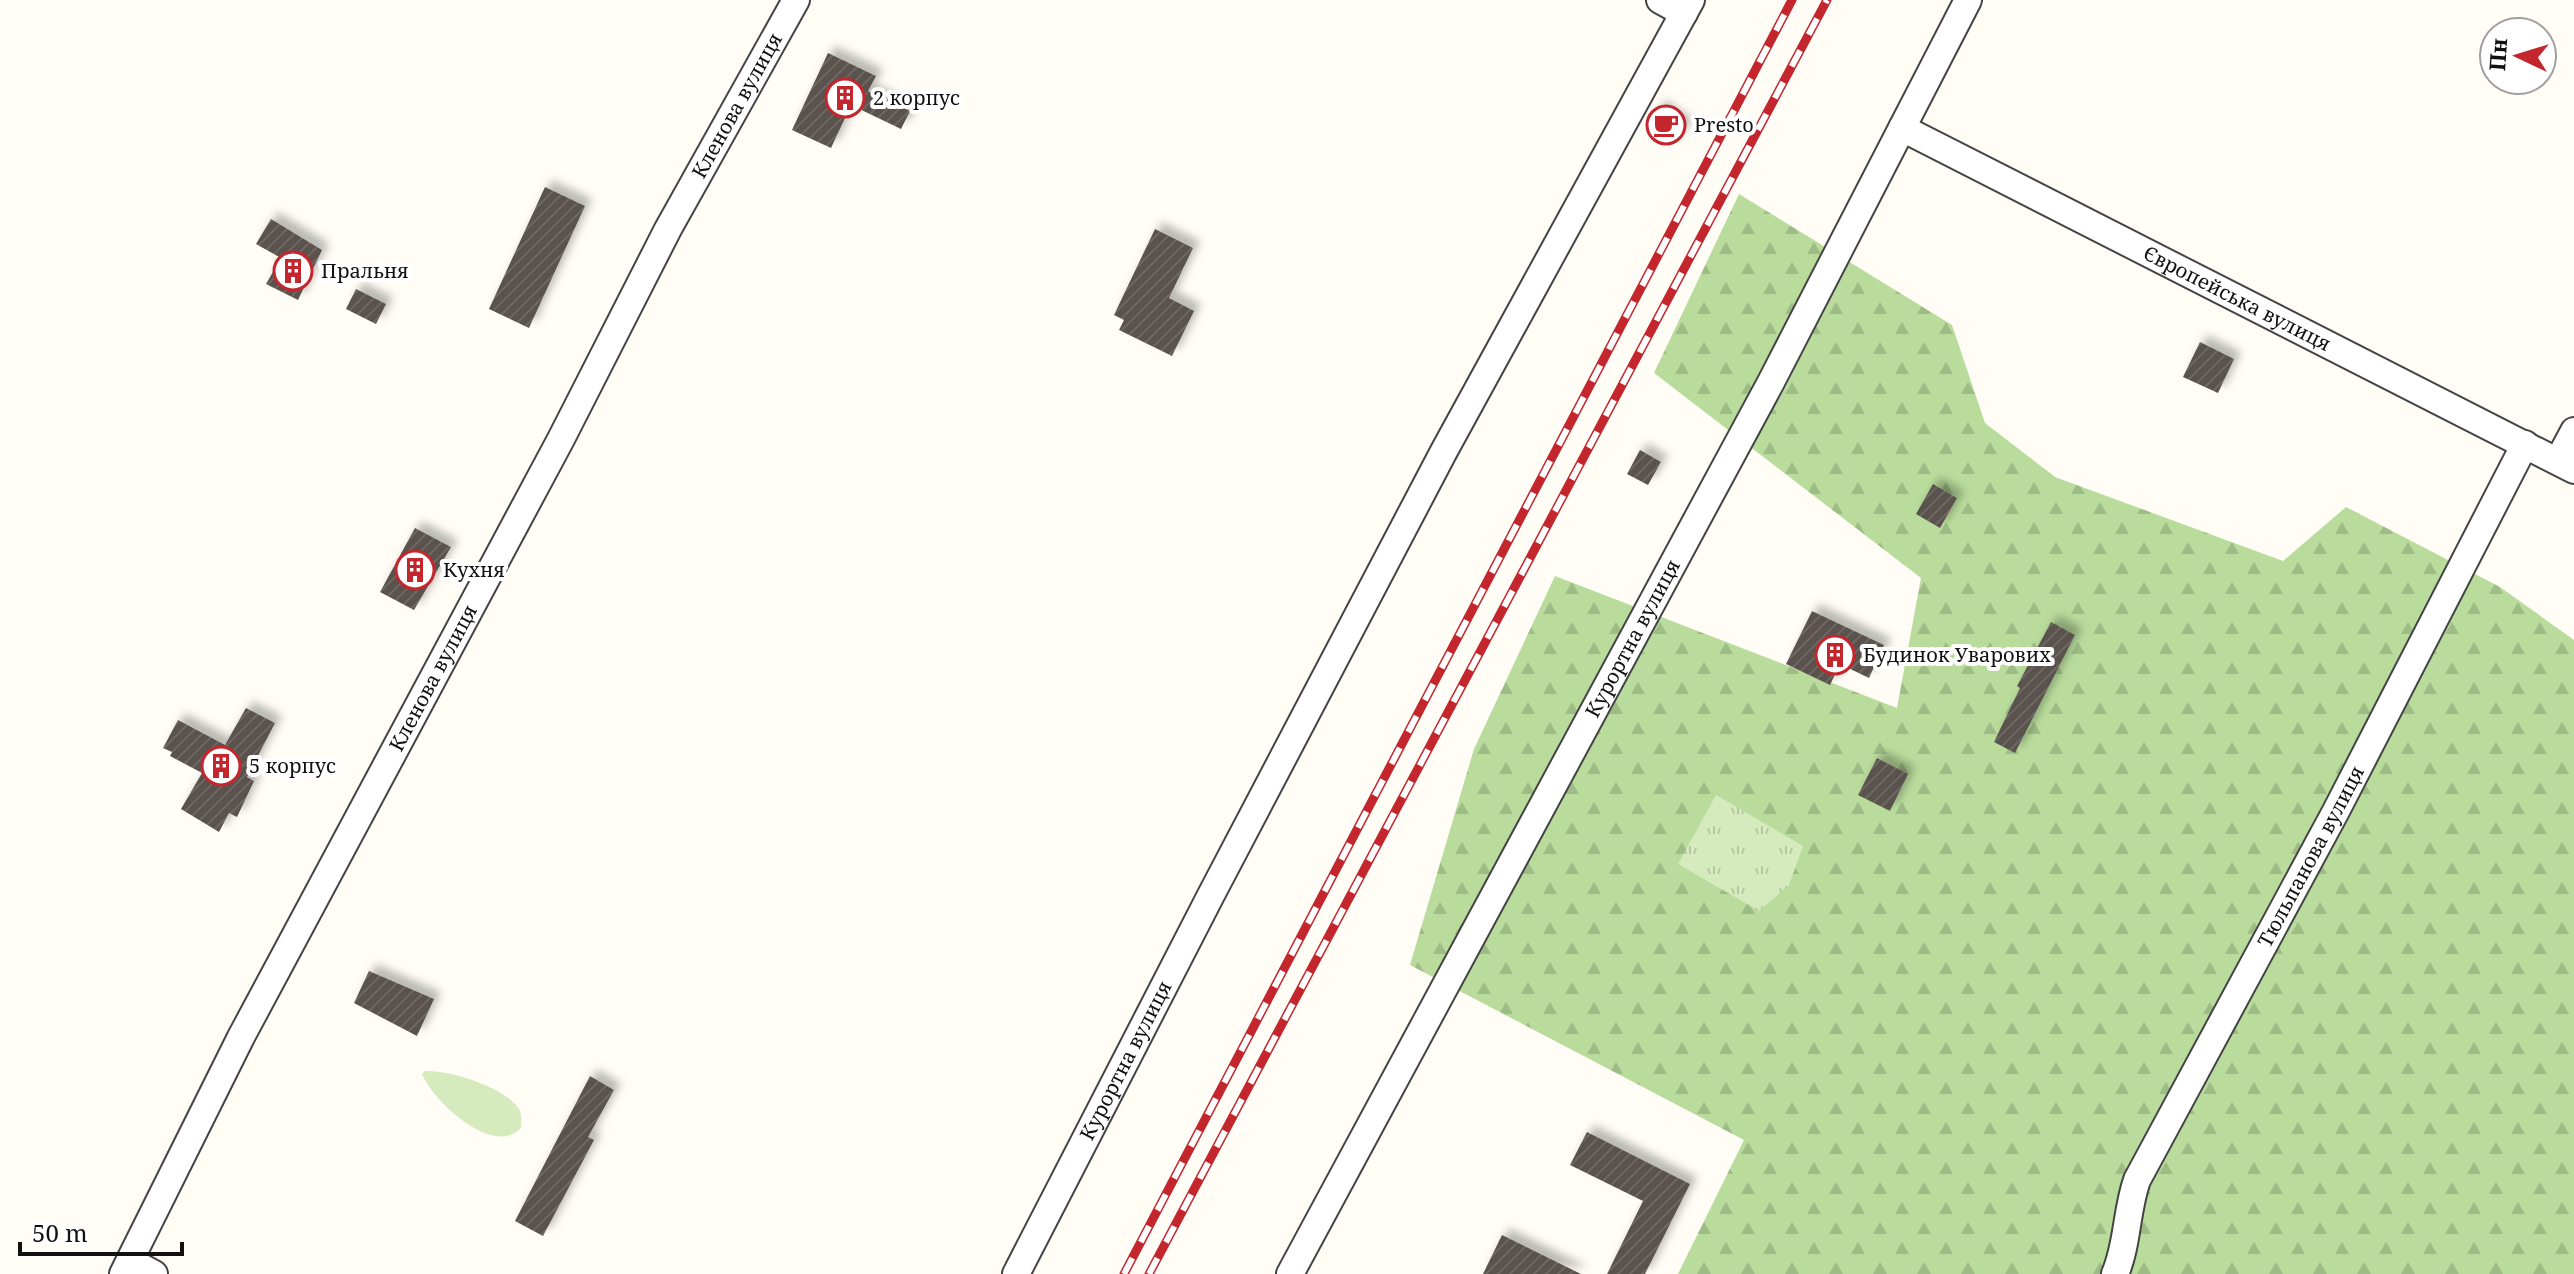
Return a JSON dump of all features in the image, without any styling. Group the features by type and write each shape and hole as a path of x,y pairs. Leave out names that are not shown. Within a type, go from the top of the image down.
{"street":[{"name":"Кленова вулиця","path":"126,1267 241,1037 561,439 668,229 796,0"},
{"path":"1660,0 1688,7"},
{"name":"Курортна вулиця","path":"1290,1274 1771,382 1968,0"},
{"name":"Курортна вулиця","path":"1016,1274 1444,451 1688,7"},
{"name":"Європейська вулиця","path":"1902,128 2566,466"},
{"path":"2566,466 2574,431"},
{"name":"Тюльпанова вулиця","path":"2115,1274 2122,1255 2137,1180 2329,824 2525,444"},
{"path":"126,1267 154,1274"}],"green space":[{"path":"1739,194 1952,325 1985,423 2055,477 2283,561 2346,507 2500,587 2574,640 2574,1274 1678,1274 1744,1140 1410,965 1474,749 1555,576 1897,708 1921,578 1654,373"},
{"path":"1716,795 1803,846 1789,885 1759,911 1678,864"},
{"path":"425,1071 462,1077 502,1094 519,1109 521,1128 509,1135 495,1136 480,1131 438,1098 422,1074"}],"building":[{"name":"2 корпус","path":"828,53 876,76 868,91 910,111 901,129 851,105 831,148 792,130"},
{"name":"Presto","path":"1659,107 1686,126 1674,143 1647,124"},
{"path":"545,187 585,206 529,328 489,309"},
{"name":"Пральня","path":"271,219 322,250 298,300 266,284 281,258 256,244"},
{"path":"1155,229 1193,248 1169,298 1194,311 1172,356 1119,330 1124,320 1114,315"},
{"path":"356,289 386,304 376,324 346,309"},
{"path":"2200,342 2234,359 2218,393 2183,377"},
{"path":"1640,450 1661,462 1648,485 1627,474"},
{"path":"1933,484 1957,498 1940,528 1916,514"},
{"name":"Кухня","path":"415,528 451,547 414,610 380,592"},
{"name":"Будинок Уварових","path":"1812,611 1884,645 1869,678 1840,664 1830,685 1786,664"},
{"path":"2051,622 2075,635 2015,753 1994,742 2020,688 2017,686"},
{"name":"5 корпус","path":"246,708 275,723 247,777 254,781 237,817 229,813 219,832 181,809 202,773 170,756 172,752 163,748 178,720 225,745"},
{"path":"1877,758 1908,774 1890,811 1858,795"},
{"path":"369,971 434,999 417,1036 354,1003"},
{"path":"590,1076 614,1090 588,1137 594,1140 543,1236 515,1221"},
{"path":"1587,1132 1690,1184 1645,1274 1607,1274 1643,1201 1570,1165"},
{"path":"1502,1235 1581,1274 1483,1274"}],"railway":[{"path":"1124,1274 1792,0"},
{"path":"1149,1274 1827,0"}],"place":[{"name":"2 корпус","path":"845,98"},
{"name":"Presto","path":"1666,125"},
{"name":"Пральня","path":"293,271"},
{"name":"Кухня","path":"415,570"},
{"name":"Будинок Уварових","path":"1835,655"},
{"name":"5 корпус","path":"221,766"}]}
